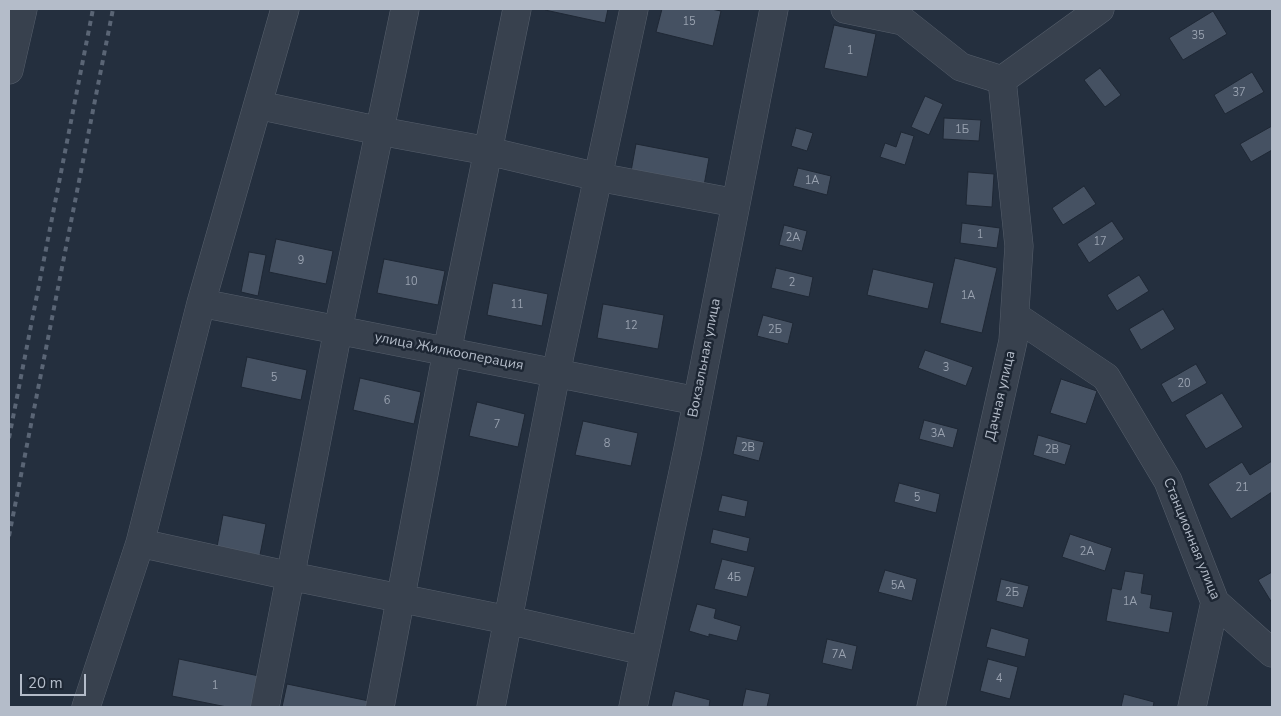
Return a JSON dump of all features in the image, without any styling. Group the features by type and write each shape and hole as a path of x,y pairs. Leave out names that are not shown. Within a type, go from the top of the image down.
{"street":[{"path":"9,70 23,9"},
{"path":"86,707 140,543 201,303 285,9"},
{"path":"265,707 338,330 405,9"},
{"path":"380,707 447,352 517,9"},
{"path":"491,707 556,374 634,9"},
{"name":"Вокзальная улица","path":"633,707 697,401 774,9"},
{"path":"845,9 893,14 961,67 1002,80 1100,9"},
{"name":"Дачная улица","path":"931,707 1013,341 1020,246 1002,80"},
{"path":"258,105 380,131 488,151 598,177 736,203"},
{"name":"улица Жилкооперация","path":"201,303 697,401"},
{"name":"Станционная улица","path":"1015,316 1106,377 1168,481 1214,602 1272,653"},
{"path":"140,543 290,576 508,620 645,651"},
{"path":"1192,707 1214,602"}],"building":[{"path":"546,9 608,9 605,23"},
{"path":"662,9 711,9 721,11 713,46 656,32"},
{"path":"1213,11 1227,34 1183,60 1169,38"},
{"path":"834,25 876,34 867,77 824,68"},
{"path":"1100,68 1121,95 1105,107 1084,80"},
{"path":"1252,72 1264,92 1225,114 1214,95"},
{"path":"925,96 943,104 929,135 911,127"},
{"path":"944,118 981,120 979,141 943,139"},
{"path":"1272,126 1272,150 1251,162 1240,144"},
{"path":"796,128 813,133 807,151 791,146"},
{"path":"901,132 914,136 905,165 880,157 885,143 896,147"},
{"path":"636,144 709,158 703,191 630,177"},
{"path":"798,168 831,176 827,195 793,186"},
{"path":"968,172 994,174 992,207 966,205"},
{"path":"1084,186 1096,204 1063,225 1052,208"},
{"path":"1112,221 1124,239 1089,263 1077,244"},
{"path":"962,223 1000,228 997,248 960,243"},
{"path":"784,225 807,231 802,251 779,245"},
{"path":"276,239 333,251 326,284 269,272"},
{"path":"249,252 266,255 258,296 241,292"},
{"path":"955,258 997,268 982,333 940,323"},
{"path":"384,259 445,271 438,305 377,293"},
{"path":"776,268 813,277 809,297 771,288"},
{"path":"873,269 934,283 928,309 867,295"},
{"path":"1139,275 1149,291 1117,311 1107,295"},
{"path":"493,283 548,294 542,326 487,315"},
{"path":"603,304 664,315 658,349 597,338"},
{"path":"1163,309 1175,329 1141,350 1129,329"},
{"path":"763,315 793,323 788,344 757,336"},
{"path":"925,350 973,367 966,386 918,368"},
{"path":"247,357 307,370 301,400 241,387"},
{"path":"1196,364 1207,383 1172,403 1161,384"},
{"path":"360,378 421,392 414,424 353,410"},
{"path":"1061,379 1097,391 1086,424 1050,413"},
{"path":"1222,393 1243,427 1206,449 1185,415"},
{"path":"477,402 525,414 518,447 469,436"},
{"path":"924,420 958,429 953,448 919,439"},
{"path":"583,421 638,433 631,466 575,455"},
{"path":"1038,435 1071,445 1065,465 1033,455"},
{"path":"737,436 764,442 759,461 733,454"},
{"path":"1272,461 1272,492 1231,519 1208,484 1242,462 1250,475"},
{"path":"899,483 940,494 936,513 894,502"},
{"path":"722,495 748,501 745,517 718,511"},
{"path":"223,515 266,524 259,560 216,552"},
{"path":"713,529 750,538 747,552 710,543"},
{"path":"1070,534 1112,548 1105,571 1062,557"},
{"path":"722,559 755,567 747,597 714,589"},
{"path":"885,570 917,579 912,601 878,592"},
{"path":"1125,571 1144,574 1141,593 1152,595 1150,608 1173,612 1169,633 1106,621 1112,588 1121,590"},
{"path":"1272,572 1272,603 1258,580"},
{"path":"1001,579 1029,586 1023,608 996,601"},
{"path":"697,604 716,609 714,618 741,626 737,641 709,634 709,637 689,631"},
{"path":"991,628 1029,639 1025,657 986,647"},
{"path":"827,639 857,646 852,670 822,663"},
{"path":"179,659 259,676 253,707 227,707 172,696"},
{"path":"988,659 1018,667 1010,699 980,691"},
{"path":"287,684 369,701 368,707 282,707"},
{"path":"746,689 770,694 767,707 742,707"},
{"path":"675,691 710,700 709,707 671,707"},
{"path":"1124,694 1154,702 1153,707 1121,707"}],"railway":[{"path":"9,438 93,9"},
{"path":"9,536 113,9"}]}
